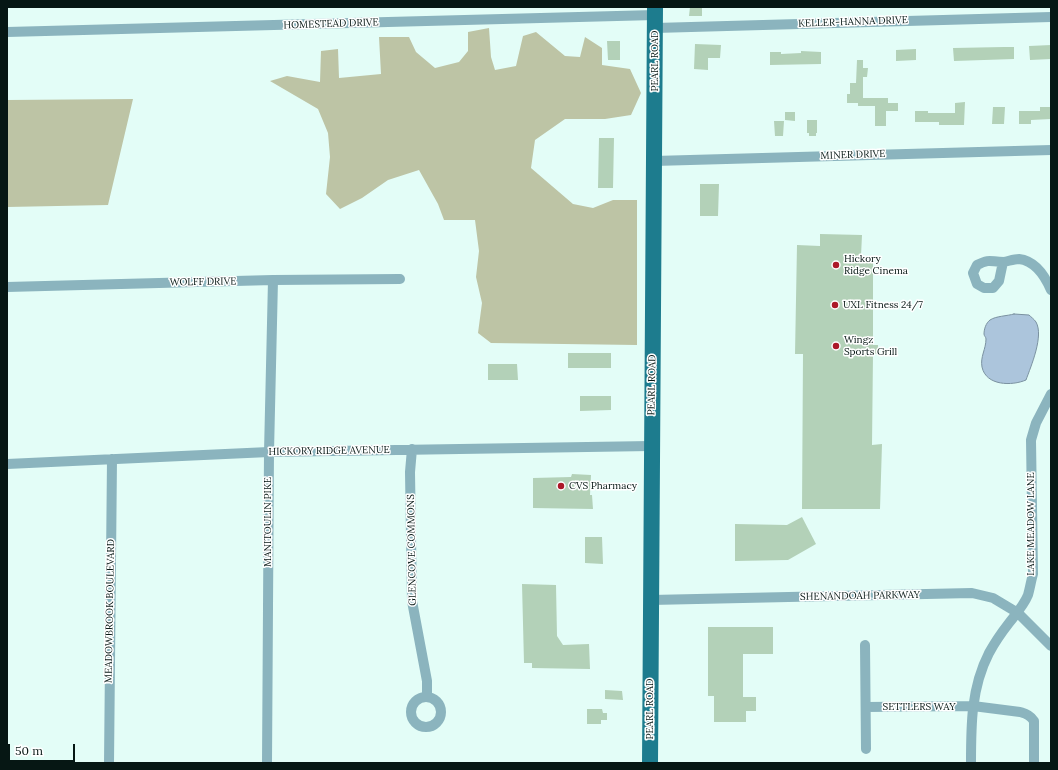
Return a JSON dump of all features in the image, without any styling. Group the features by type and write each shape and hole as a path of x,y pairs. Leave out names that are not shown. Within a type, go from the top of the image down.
{"main road":[{"name":"PEARL ROAD","path":"650,763 655,17"}],"street":[{"name":"KELLER-HANNA DRIVE","path":"655,17 1051,17"},
{"name":"HOMESTEAD DRIVE","path":"7,32 655,17"},
{"name":"MINER DRIVE","path":"654,161 1051,150"},
{"path":"1003,262 1019,259 1034,264 1044,275 1051,290"},
{"name":"WOLFF DRIVE","path":"7,287 273,280 400,279"},
{"name":"MANITOULIN PIKE","path":"267,763 268,452 273,280"},
{"name":"LAKE MEADOW LANE","path":"971,763 973,706 981,673 998,638 1018,613 1028,595 1032,574 1031,440 1036,423 1051,394"},
{"name":"HICKORY RIDGE AVENUE","path":"7,464 268,452 651,446"},
{"name":"GLENCOVE COMMONS","path":"412,450 410,472 412,601 428,682 427,698"},
{"name":"MEADOWBROOK BOULEVARD","path":"109,763 112,459"},
{"name":"SHENANDOAH PARKWAY","path":"651,600 972,593 993,598 1018,613 1051,646"},
{"path":"865,644 866,749"},
{"name":"SETTLERS WAY","path":"866,707 973,706 1020,712 1031,716 1034,721 1034,763"}],"green space":[{"path":"489,28 491,57 495,70 516,66 523,36 536,32 565,56 580,57 585,37 602,48 602,65 630,69 641,93 631,115 605,119 565,119 535,140 531,168 573,204 593,208 613,200 637,200 637,345 491,343 478,333 482,303 476,277 479,251 475,220 444,220 438,204 419,170 388,180 362,198 340,209 326,194 330,157 328,133 318,109 270,81 287,76 320,82 321,51 338,49 339,78 381,74 379,37 409,37 416,52 435,68 459,62 468,51 468,32"},
{"path":"133,99 108,205 7,207 7,100"}],"water":[{"path":"1014,314 1029,315 1036,322 1039,335 1038,343 1026,380 1007,384 1000,383 989,378 984,373 982,367 986,339 984,330 986,324 990,320"}],"building":[{"path":"690,7 702,7 702,16 689,16"},
{"path":"607,41 620,41 620,60 608,60"},
{"path":"695,44 721,45 720,58 708,58 708,70 694,69"},
{"path":"1051,45 1051,59 1030,60 1029,46"},
{"path":"1014,47 1014,59 954,61 953,48"},
{"path":"916,49 916,60 896,61 896,50"},
{"path":"801,51 821,52 821,64 770,65 770,52 781,52 781,54 801,53"},
{"path":"857,60 863,60 863,68 868,68 867,77 863,77 863,98 888,98 888,103 898,103 898,111 886,111 886,126 875,126 875,106 858,106 858,103 847,103 847,94 850,94 850,83 856,83"},
{"path":"965,102 964,125 939,125 939,122 915,122 915,111 928,111 928,113 955,113 955,103"},
{"path":"993,107 1005,107 1004,124 992,124"},
{"path":"1040,107 1051,107 1051,119 1031,120 1031,124 1019,124 1019,111 1040,111"},
{"path":"785,112 795,112 795,121 785,120"},
{"path":"807,120 817,120 816,136 809,136 809,133 807,133"},
{"path":"774,121 784,121 783,136 775,136"},
{"path":"599,138 614,138 613,188 598,188"},
{"path":"700,184 719,184 718,216 700,216"},
{"path":"820,234 862,235 861,256 873,256 873,345 878,345 878,354 873,354 872,445 882,444 880,509 802,509 803,354 795,354 797,245 820,246"},
{"path":"568,353 611,353 611,368 568,368"},
{"path":"488,364 517,364 518,380 488,380"},
{"path":"580,396 611,396 611,410 580,411"},
{"name":"CVS Pharmacy","path":"572,474 591,475 590,495 592,495 593,509 533,508 533,478 571,477"},
{"path":"802,517 816,544 788,560 735,561 735,524 787,525"},
{"path":"585,537 602,537 603,564 585,563"},
{"path":"522,584 556,585 557,636 563,645 589,644 590,669 532,668 532,663 524,663"},
{"path":"708,627 773,627 773,654 743,654 743,697 756,697 756,711 746,711 746,722 714,722 714,696 708,696"},
{"path":"605,690 622,691 623,700 605,699"},
{"path":"587,709 602,709 603,713 607,713 607,720 601,720 601,724 587,724"}],"place":[{"name":"Hickory Ridge Cinema","path":"836,265"},
{"name":"UXL Fitness 24/7","path":"835,305"},
{"name":"Wingz Sports Grill","path":"836,346"},
{"name":"CVS Pharmacy","path":"561,486"}]}
